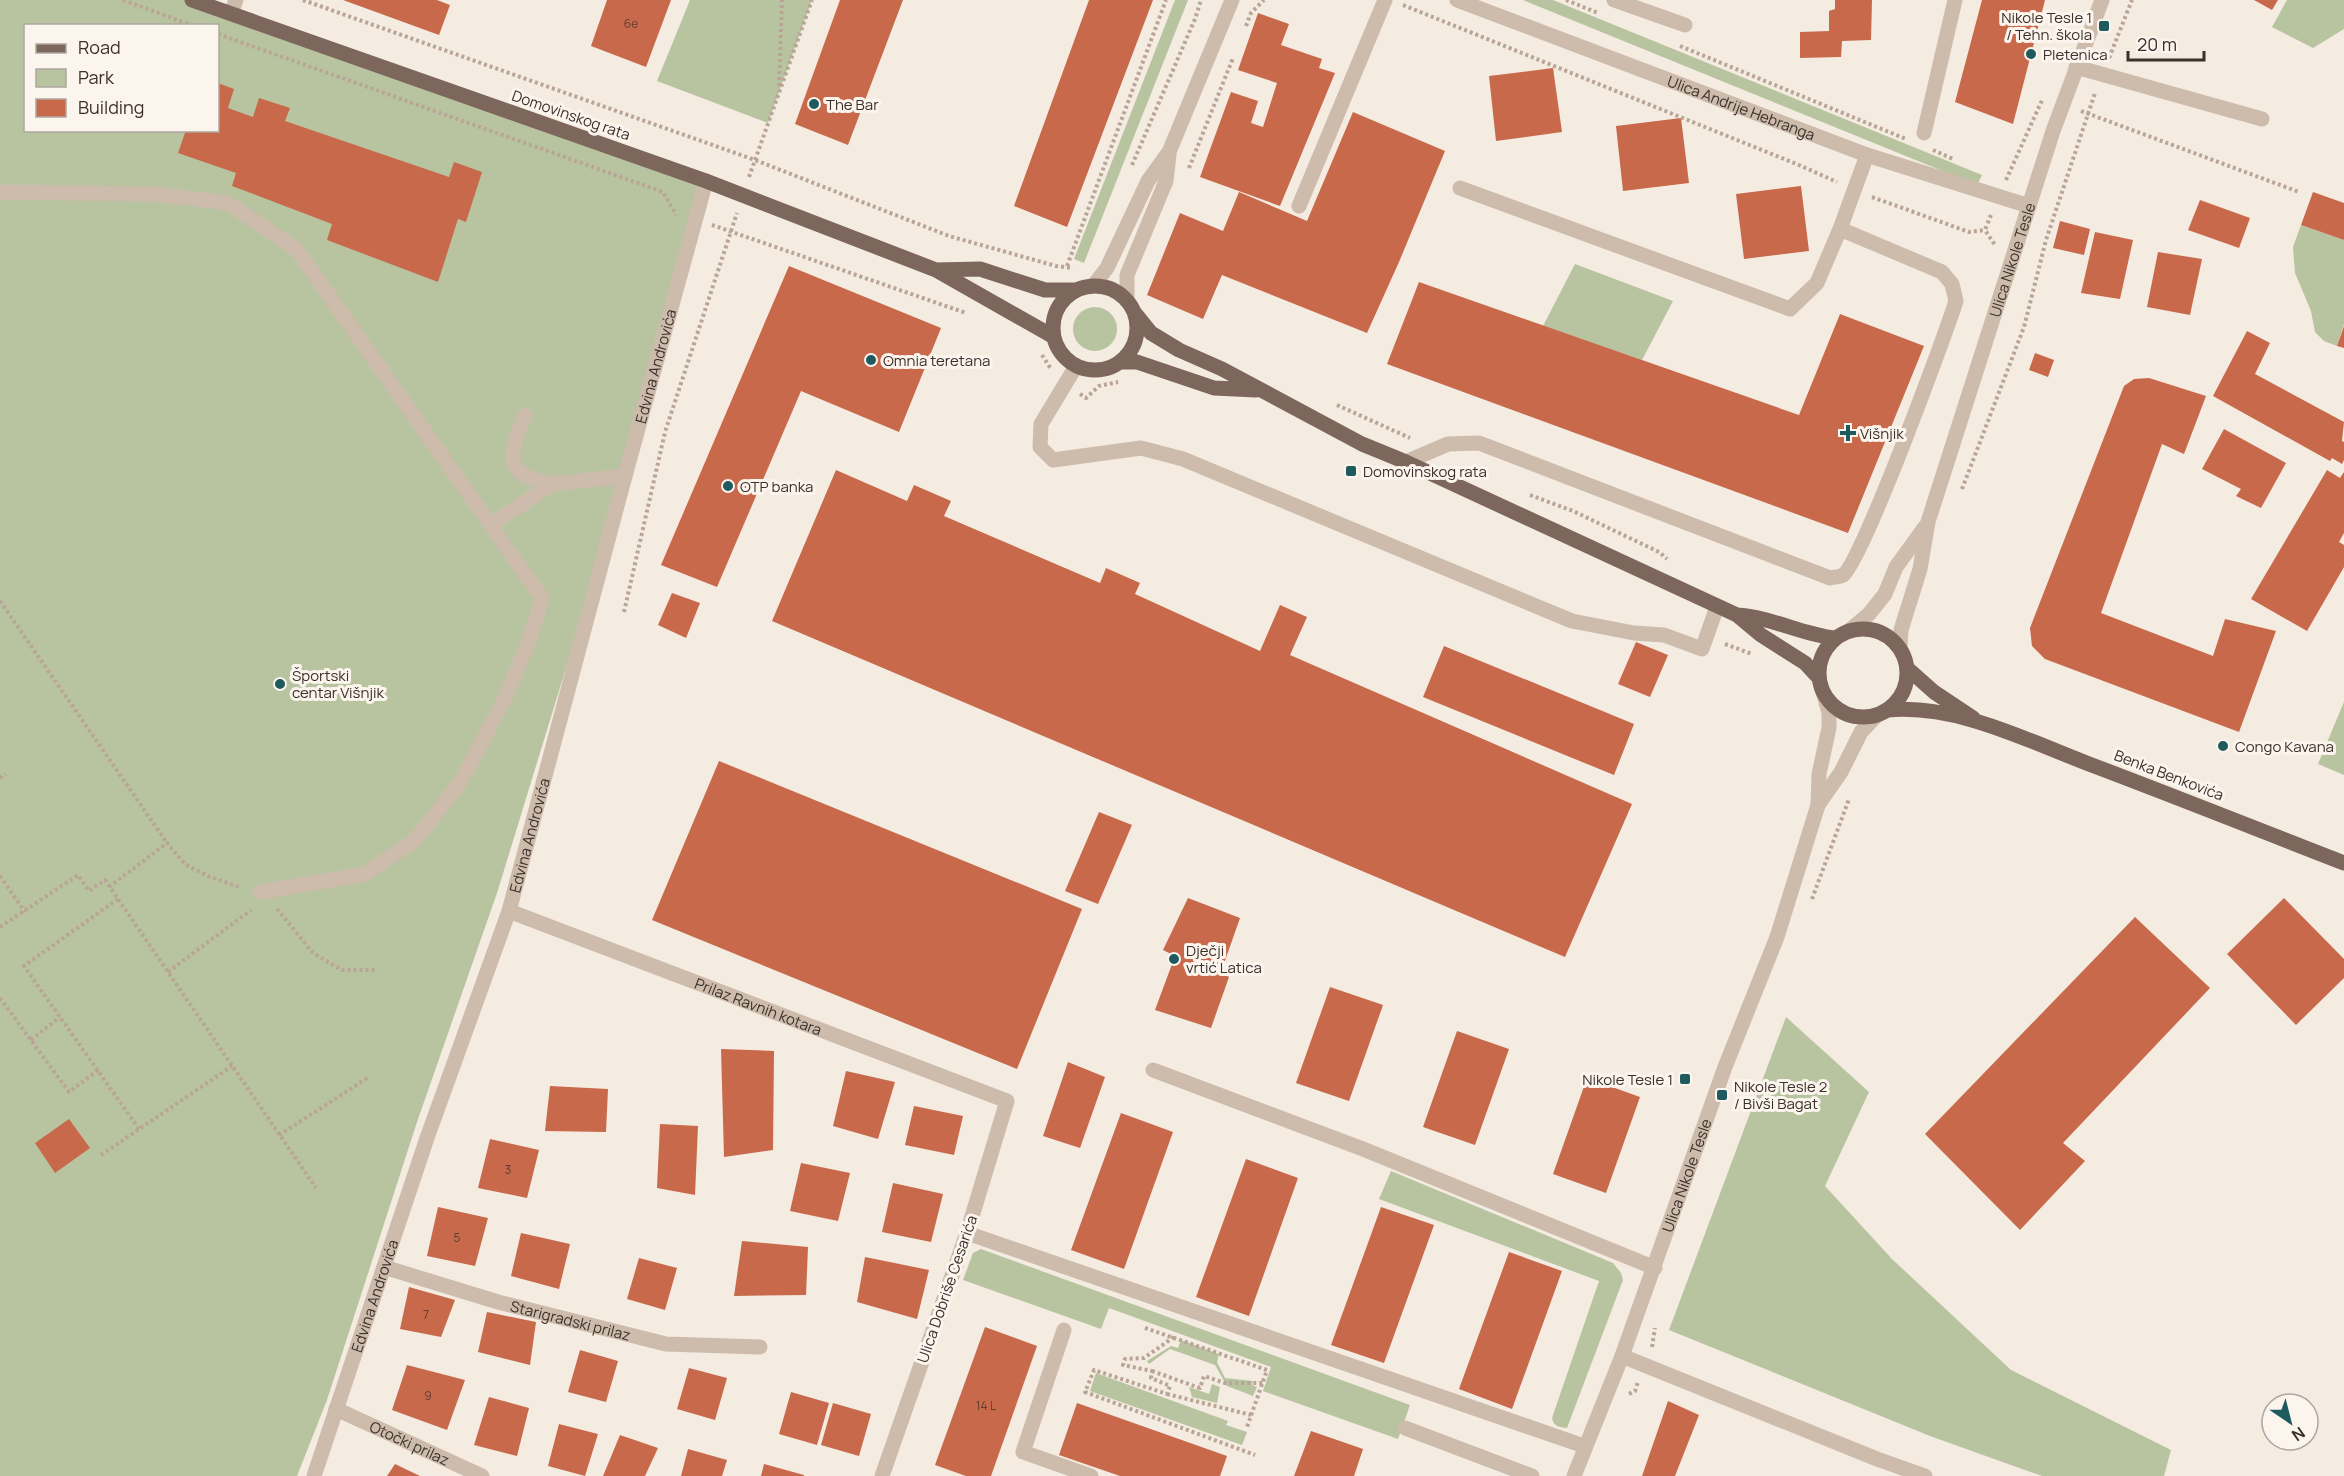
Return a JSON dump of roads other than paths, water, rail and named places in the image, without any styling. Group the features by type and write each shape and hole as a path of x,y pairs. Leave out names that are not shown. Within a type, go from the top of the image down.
{"main road":[{"name":"Domovinskog rata","path":"192,0 234,7 706,181 936,270 1054,338"},
{"name":"Domovinskog rata","path":"936,270 980,269 1045,290 1077,290"},
{"path":"1262,391 1214,388 1137,362 1120,362 1099,370 1076,366 1058,349 1054,338 1053,325 1059,306 1068,295 1077,290 1093,286 1116,291 1151,333 1160,339 1262,391 1362,444 1406,462 1737,615 1761,635 1805,663 1818,677"},
{"path":"1120,362 1130,352 1136,340 1137,326 1130,306"},
{"path":"1737,615 1756,616 1776,621 1799,631 1834,638"},
{"path":"1864,628 1878,630 1900,647 1907,668 1907,682 1902,694 1882,712 1861,717 1847,714 1830,703 1824,695 1818,677 1819,663 1824,651 1834,638 1850,630 1864,628"},
{"name":"Benka Benkovića","path":"1907,668 1934,692 1980,723"},
{"name":"Benka Benkovića","path":"1882,712 1906,708 1980,723 2344,863"}],"street":[{"path":"1093,286 1107,268 1148,181 1169,152 1232,0"},
{"path":"1299,206 1385,0"},
{"name":"Ulica Andrije Hebranga","path":"1457,0 1867,155 2029,206"},
{"path":"1614,0 1685,25"},
{"path":"1924,133 1955,0"},
{"name":"Ulica Nikole Tesle","path":"1900,647 1901,630 1920,569 1928,522 2063,104 2102,0"},
{"path":"2076,67 2262,119"},
{"path":"1130,306 1127,275 1166,181 1169,152"},
{"path":"1460,188 1790,309 1817,283 1840,230 1867,155"},
{"name":"Edvina Androvića","path":"314,1476 427,1138 509,911 706,181"},
{"path":"0,192 153,194 228,203 297,250 542,598 530,638 505,698 460,783 415,840 365,874 264,895"},
{"path":"1406,462 1448,444 1479,443 1830,578 1844,575 1854,561 1885,487 1956,301 1952,284 1942,272 1840,230"},
{"path":"1076,366 1041,424 1040,447 1053,460 1141,448 1183,459 1572,621 1634,633 1664,635 1702,649 1717,607"},
{"path":"525,415 513,447 513,461 518,472 533,480 552,484 625,476"},
{"path":"492,525 552,484"},
{"name":"Ulica Nikole Tesle","path":"1850,630 1869,614 1885,594 1896,567 1928,522"},
{"name":"Ulica Nikole Tesle","path":"1574,1476 1584,1446 1622,1356 1725,1067 1776,937 1818,805 1819,774 1829,728 1824,695"},
{"name":"Ulica Nikole Tesle","path":"1818,805 1841,772 1861,732 1882,712"},
{"name":"Prilaz Ravnih kotara","path":"509,911 1007,1101"},
{"path":"1153,1070 1363,1149 1654,1268"},
{"name":"Ulica Dobriše Cesarića","path":"882,1476 967,1233 1007,1101"},
{"path":"967,1233 1584,1446"},
{"name":"Starigradski prilaz","path":"384,1267 498,1302 666,1344 760,1347"},
{"path":"1064,1330 1023,1452 1090,1476"},
{"path":"1622,1356 1877,1459 1925,1476"},
{"name":"Otočki prilaz","path":"336,1409 482,1476"},
{"path":"1405,1428 1532,1476"}],"place":[{"name":"Nikole Tesle 1 / Tehn. škola","path":"2104,26"},
{"name":"Pletenica","path":"2031,54"},
{"name":"The Bar","path":"814,104"},
{"name":"Omnia teretana","path":"871,360"},
{"name":"Višnjik","path":"1848,433"},
{"name":"Domovinskog rata","path":"1351,471"},
{"name":"OTP banka","path":"728,486"},
{"name":"Športski centar Višnjik","path":"280,684"},
{"name":"Congo Kavana","path":"2223,746"},
{"name":"Dječji vrtić Latica","path":"1174,959"},
{"name":"Nikole Tesle 1","path":"1685,1079"},
{"name":"Nikole Tesle 2 / Bivši Bagat","path":"1722,1095"}]}
